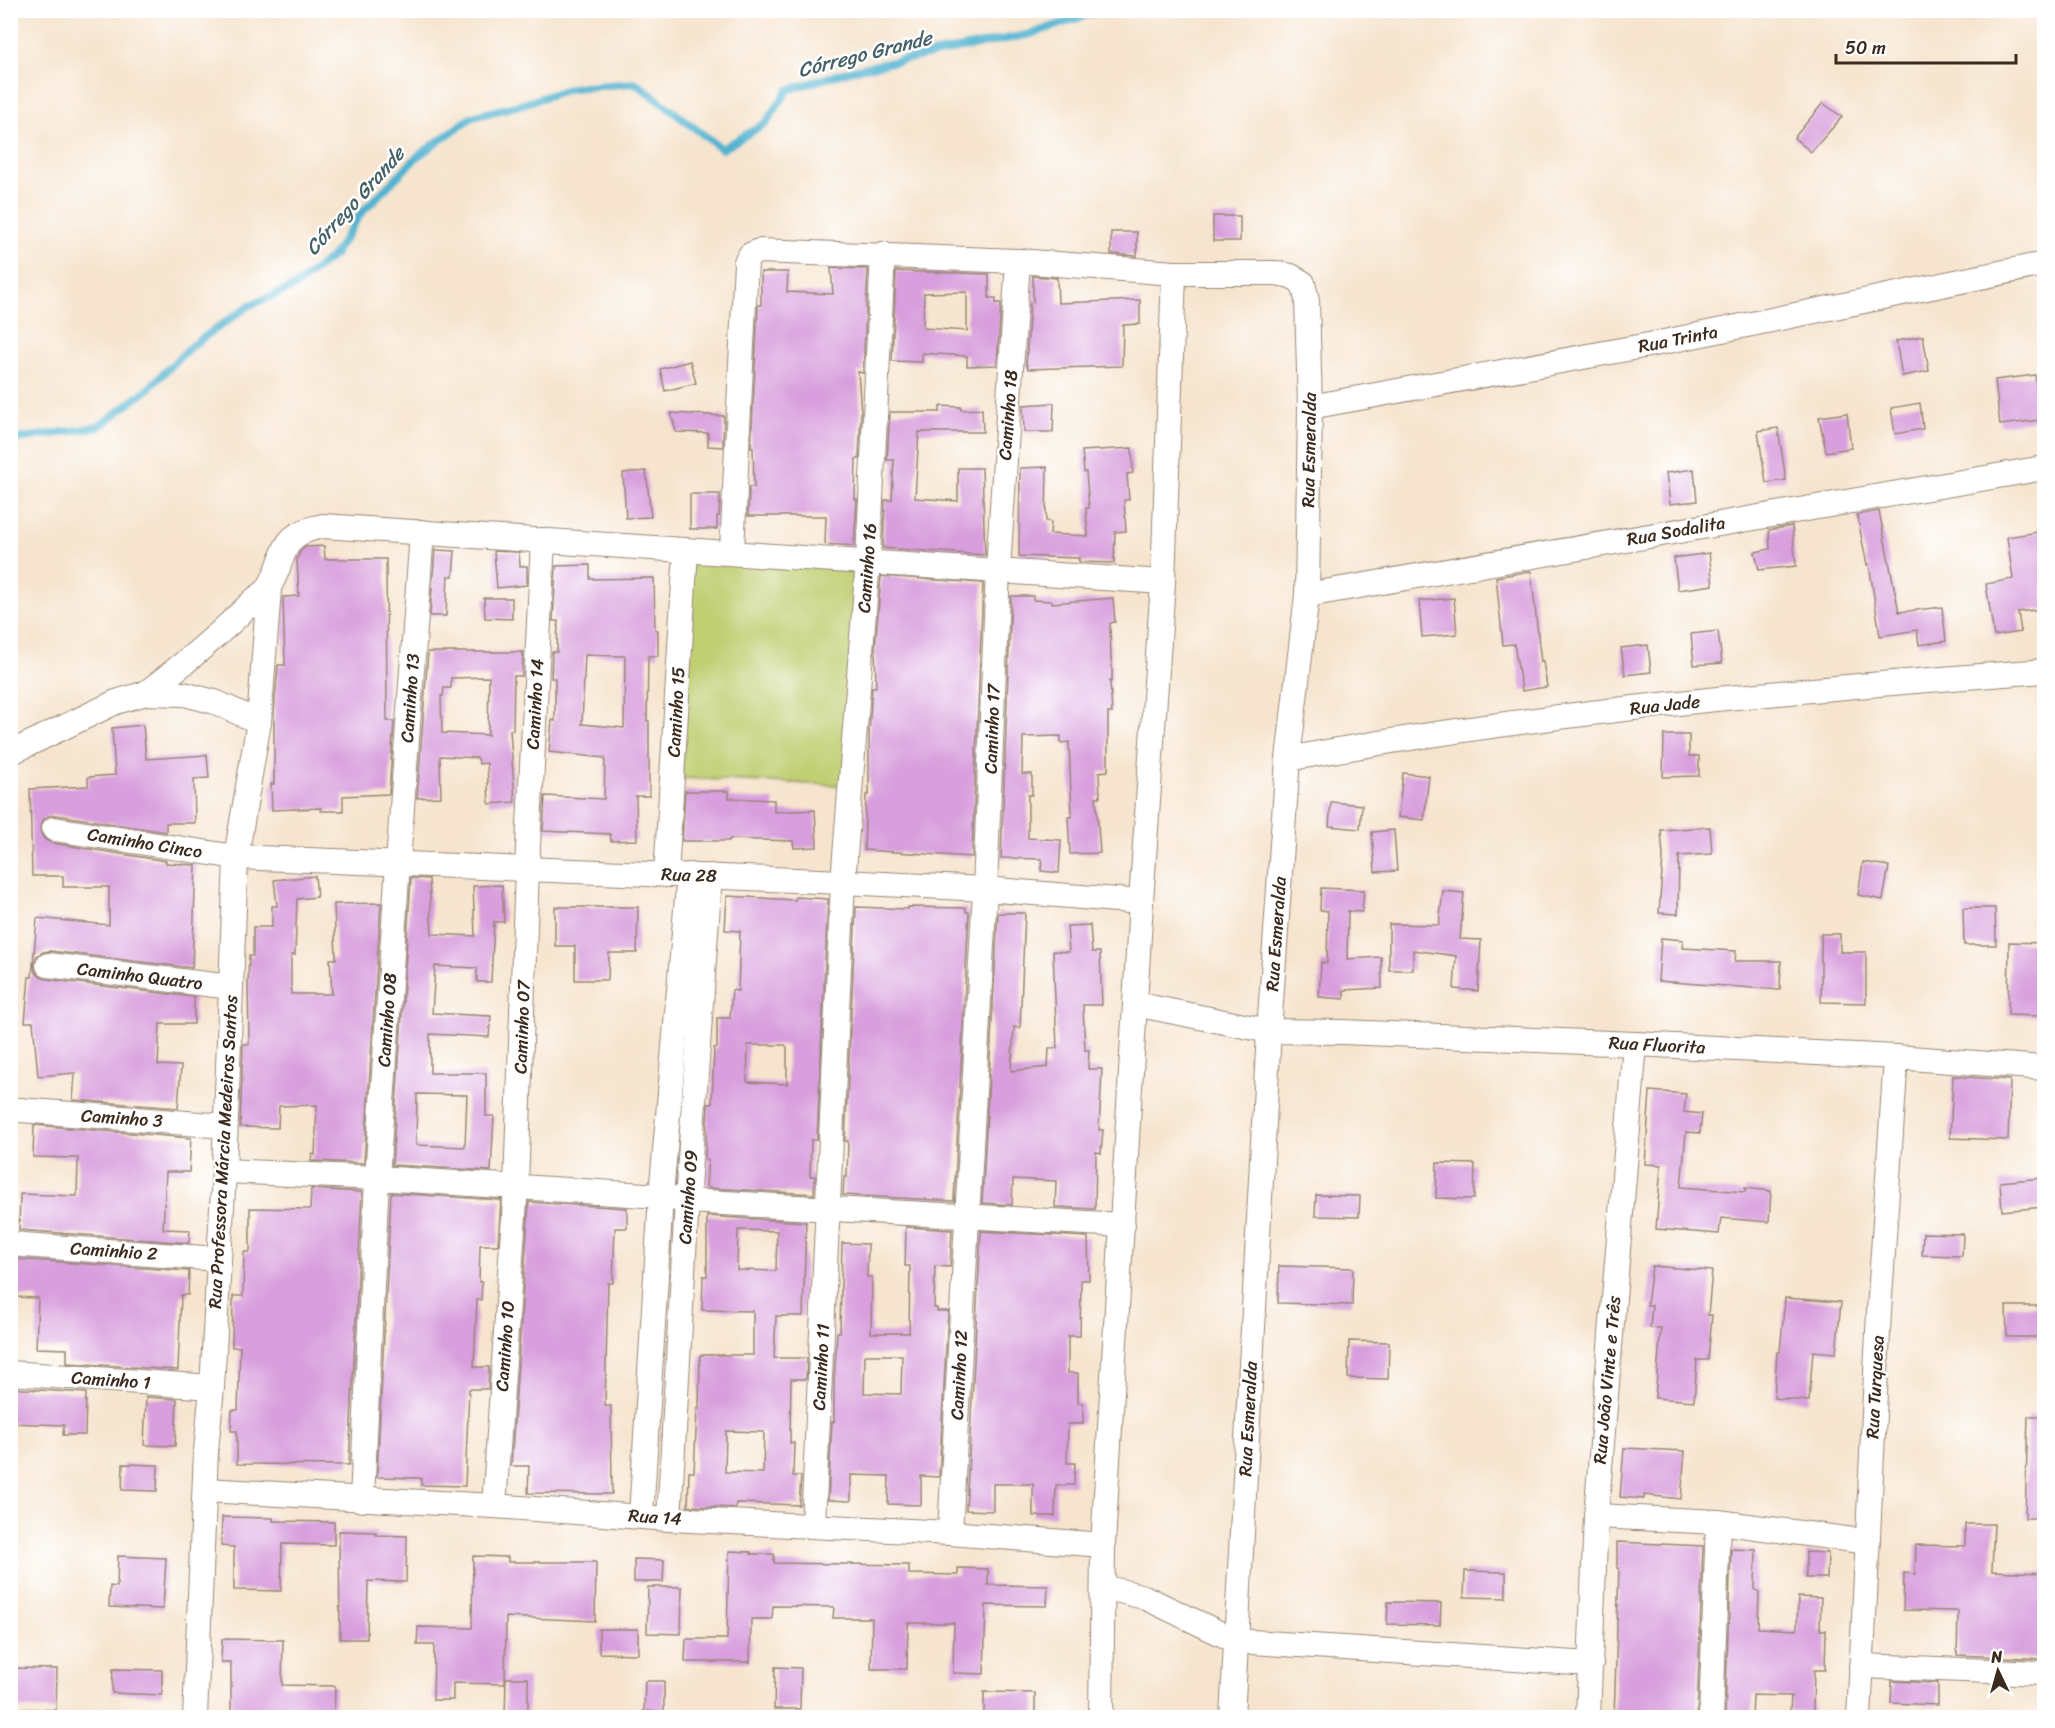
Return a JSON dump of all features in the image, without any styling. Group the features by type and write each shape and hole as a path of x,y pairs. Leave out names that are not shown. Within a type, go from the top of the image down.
{"street":[{"path":"732,551 746,262 750,255 759,251 883,254 1018,261 1174,273 1163,582 1141,902 1103,1545 1101,1718"},
{"name":"Caminho 16","path":"829,1208 843,882 868,560 883,254"},
{"name":"Caminho 18","path":"998,569 1018,261"},
{"name":"Rua Trinta","path":"1310,407 1654,344 2044,264"},
{"name":"Rua Esmeralda","path":"1174,273 1276,273 1291,276 1303,283 1307,300 1310,407 1307,595 1288,759 1269,1031 1232,1718"},
{"name":"Rua Sodalita","path":"1307,595 2044,468"},
{"path":"146,693 197,654 268,589 285,547 296,534 323,526 868,560 1163,582"},
{"name":"Caminho 13","path":"398,863 422,532"},
{"name":"Caminho 14","path":"527,868 543,540"},
{"name":"Caminho 15","path":"686,550 689,875"},
{"name":"Caminho 17","path":"968,1217 985,889 998,569"},
{"name":"Rua Professora Márcia Medeiros Santos","path":"195,1718 206,1451 212,1387 224,1171 236,857 259,722 268,589"},
{"name":"Rua Jade","path":"1288,759 1392,739 1551,717 1781,693 2044,671"},
{"path":"10,753 116,702 146,693 184,694 205,699 259,722"},
{"name":"Caminho Cinco","path":"54,829 236,857"},
{"name":"Rua 28","path":"236,857 985,889 1141,902"},
{"name":"Caminho 08","path":"377,1178 398,863"},
{"name":"Caminho 07","path":"516,1186 527,868"},
{"name":"Caminho 09","path":"641,1515 661,1196 689,875"},
{"name":"Caminho 09","path":"669,1519 687,1200 689,875"},
{"name":"Caminho Quatro","path":"48,965 231,987"},
{"name":"Rua Fluorita","path":"1135,1004 1269,1031 1635,1044 1896,1057 2044,1068"},
{"name":"Rua João Vinte e Três","path":"1588,1718 1596,1516 1635,1044"},
{"name":"Rua Turquesa","path":"1859,1718 1879,1312 1896,1057"},
{"name":"Caminho 3","path":"20,1110 225,1126"},
{"path":"224,1171 516,1186 661,1196 687,1200 1122,1225"},
{"path":"362,1500 377,1178"},
{"name":"Caminho 10","path":"495,1506 516,1186"},
{"name":"Caminho 11","path":"813,1525 829,1208"},
{"name":"Caminho 12","path":"950,1533 968,1217"},
{"name":"Caminhio 2","path":"10,1244 218,1259"},
{"name":"Caminho 1","path":"10,1373 212,1387"},
{"name":"Rua 14","path":"206,1490 641,1515 669,1519 950,1533 1103,1545"},
{"path":"1596,1516 1718,1522 1869,1542"},
{"path":"1711,1718 1718,1522"},
{"path":"1104,1587 1144,1597 1236,1641 1591,1664"},
{"path":"1861,1666 2044,1672"}],"green space":[{"path":"692,560 864,568 854,786 681,778"}],"building":[{"path":"1823,103 1842,117 1811,152 1794,138"},
{"path":"1213,216 1240,216 1240,241 1213,241"},
{"path":"1111,232 1137,232 1137,256 1111,254"},
{"path":"831,268 868,269 863,373 858,372 861,412 859,459 856,459 855,499 857,499 854,546 825,544 826,516 748,516 749,487 754,487 753,448 751,448 758,305 761,305 761,272 788,272 787,292 833,294"},
{"path":"896,271 989,274 989,298 996,298 996,303 1001,303 997,365 967,366 967,356 922,353 922,362 892,361","holes":["967,292 967,331 923,328 924,293"]},
{"path":"1033,276 1057,278 1058,303 1140,300 1140,324 1123,325 1122,366 1028,369 1026,365 1030,303 1033,302"},
{"path":"1923,336 1929,371 1902,376 1896,341"},
{"path":"690,361 696,383 665,391 660,369"},
{"path":"2035,375 2040,420 2000,425 1995,380"},
{"path":"1054,403 1053,432 1024,432 1023,405"},
{"path":"1920,403 1923,429 1895,434 1891,408"},
{"path":"940,406 961,407 961,410 982,409 983,432 919,432 915,498 958,501 958,468 982,468 985,555 883,548 885,500 892,500 894,460 887,460 890,412 940,412"},
{"path":"671,413 724,416 723,447 708,446 708,433 676,432"},
{"path":"1847,413 1851,448 1826,452 1819,417"},
{"path":"1778,428 1786,480 1766,483 1758,431"},
{"path":"1132,448 1133,473 1127,474 1129,500 1124,500 1126,531 1115,532 1114,563 1079,562 1079,558 1019,556 1020,468 1047,467 1046,521 1051,522 1050,534 1088,536 1086,508 1089,508 1082,451"},
{"path":"1694,469 1697,501 1670,504 1666,473"},
{"path":"646,471 651,517 626,518 623,473"},
{"path":"690,494 720,494 717,529 690,529"},
{"path":"1879,511 1899,612 1942,607 1946,641 1919,645 1917,630 1880,636 1869,564 1867,565 1857,515"},
{"path":"1792,526 1796,566 1759,570 1755,552 1770,549 1769,530"},
{"path":"2044,531 2044,609 2018,612 2021,632 1994,636 1986,584 2013,579 2007,537"},
{"path":"324,546 325,559 386,559 387,721 394,721 389,794 343,796 343,811 321,811 321,808 272,810 271,784 274,784 274,712 278,665 285,665 283,597 299,596 297,559 301,550 306,547"},
{"path":"435,550 455,551 453,576 448,576 446,616 430,616"},
{"path":"494,551 519,552 520,566 527,566 527,585 497,588"},
{"path":"1709,553 1713,585 1678,590 1674,558"},
{"path":"590,565 590,579 654,578 658,656 648,656 649,796 636,796 637,840 611,841 610,834 543,831 545,796 604,799 605,758 549,752 552,720 555,721 555,678 551,678 552,652 557,652 558,621 553,621 556,566","holes":["585,655 625,656 624,728 582,724"]},
{"path":"1531,571 1541,662 1543,661 1547,687 1522,691 1514,644 1503,645 1496,577"},
{"path":"881,576 983,583 972,857 864,850 866,795 869,795 869,733 872,687 876,687 875,648"},
{"path":"1011,596 1033,596 1033,600 1052,601 1052,603 1113,598 1115,622 1110,623 1112,713 1108,713 1108,771 1099,772 1100,797 1096,797 1100,853 1070,854 1068,817 1072,817 1069,742 1061,743 1061,736 1023,737 1022,774 1032,774 1032,795 1028,795 1028,838 1061,840 1059,873 1041,871 1042,859 1001,858"},
{"path":"484,598 512,598 512,619 485,618"},
{"path":"1454,598 1457,634 1422,637 1419,601"},
{"path":"1718,631 1722,663 1694,665 1691,634"},
{"path":"1648,645 1651,672 1625,675 1621,648"},
{"path":"428,652 523,652 522,676 514,676 513,730 510,730 515,802 489,804 487,763 479,764 478,758 440,756 441,797 417,798","holes":["489,677 488,735 442,733 441,696 443,696 444,688 451,688 451,678"]},
{"path":"143,725 146,759 207,755 209,778 194,779 195,823 166,823 166,832 56,815 48,816 43,820 40,826 41,834 45,840 52,843 166,861 166,863 196,865 192,968 50,951 37,956 34,964 39,976 46,979 194,997 194,1024 160,1024 158,1065 181,1066 178,1108 73,1100 75,1073 38,1076 33,1022 25,1022 37,918 109,925 109,887 63,887 63,876 32,876 30,789 88,786 88,777 115,775 112,728"},
{"path":"1664,735 1689,735 1689,756 1699,756 1699,776 1663,777"},
{"path":"1403,773 1429,776 1424,820 1398,817"},
{"path":"685,791 729,791 729,798 774,800 774,812 815,810 817,847 794,848 793,841 729,839 729,841 682,841"},
{"path":"1331,802 1362,805 1360,829 1329,826"},
{"path":"1710,827 1712,854 1679,856 1678,914 1659,913 1663,857 1661,830"},
{"path":"1394,830 1397,871 1375,872 1372,832"},
{"path":"1863,862 1889,866 1883,900 1858,895"},
{"path":"315,876 317,897 297,899 295,955 291,955 291,994 332,994 330,959 336,959 334,904 381,903 364,1163 311,1161 312,1154 315,1155 317,1105 279,1106 278,1128 240,1127 243,1044 249,1044 248,983 249,956 253,956 253,927 272,927 272,906 277,906 274,880"},
{"path":"411,878 429,879 432,934 475,936 473,886 502,885 504,922 494,922 491,982 477,982 477,968 435,966 432,1013 491,1016 489,1037 430,1034 430,1073 486,1073 486,1116 494,1116 491,1171 392,1165","holes":["417,1094 467,1095 465,1147 416,1145"]},
{"path":"1321,888 1364,890 1362,912 1348,911 1347,959 1381,957 1382,988 1344,990 1344,999 1319,997 1321,962 1327,963 1328,911 1320,910"},
{"path":"1443,891 1464,893 1460,939 1481,940 1478,991 1454,989 1456,956 1413,950 1413,970 1389,970 1389,924 1439,925"},
{"path":"727,896 795,900 796,897 828,899 817,1140 811,1140 810,1176 815,1176 814,1194 708,1188 706,1186 708,1104 712,1104 717,1018 730,1018 732,990 738,991 740,931 725,930","holes":["748,1045 785,1045 787,1047 787,1084 747,1082"]},
{"path":"555,907 638,907 637,953 609,953 608,980 575,980 575,946 555,946"},
{"path":"856,907 966,908 966,912 969,912 954,1201 843,1195 844,1177 847,1177 848,1141 845,1141"},
{"path":"1963,908 1995,908 1996,945 1964,945"},
{"path":"998,913 1025,913 1020,1028 1014,1027 1011,1071 1048,1067 1049,1048 1057,1048 1053,951 1069,952 1067,926 1090,925 1092,952 1100,952 1102,1005 1083,1005 1085,1050 1089,1050 1088,1069 1102,1069 1099,1130 1103,1130 1101,1153 1096,1152 1095,1209 1055,1207 1056,1181 1013,1179 1012,1205 982,1203"},
{"path":"1821,934 1840,934 1840,952 1866,952 1866,1003 1821,1002"},
{"path":"1661,938 1683,940 1682,948 1736,951 1735,961 1781,961 1780,990 1658,981"},
{"path":"2009,942 2042,943 2040,1016 2008,1015"},
{"path":"1953,1076 2010,1080 2008,1140 1950,1138"},
{"path":"1650,1091 1686,1094 1684,1112 1702,1114 1700,1133 1686,1132 1681,1187 1745,1192 1745,1188 1771,1191 1769,1222 1721,1218 1719,1234 1656,1229 1661,1165 1645,1164"},
{"path":"34,1125 191,1138 189,1172 166,1172 163,1229 190,1230 189,1243 19,1230 20,1194 77,1196 78,1158 33,1157"},
{"path":"1437,1163 1475,1164 1474,1199 1436,1198"},
{"path":"2044,1178 2044,1207 2002,1211 2000,1182"},
{"path":"311,1189 362,1192 349,1465 237,1464 237,1431 231,1431 232,1410 238,1410 240,1347 232,1347 233,1296 243,1296 244,1252 250,1252 250,1208 310,1209"},
{"path":"391,1193 501,1200 498,1245 480,1245 479,1282 482,1282 481,1300 477,1300 474,1367 489,1367 488,1389 469,1389 465,1486 421,1485 421,1478 377,1477"},
{"path":"1316,1195 1360,1196 1359,1217 1315,1216"},
{"path":"529,1202 627,1208 627,1228 615,1228 613,1283 608,1283 605,1406 611,1406 612,1494 528,1493 529,1466 511,1466"},
{"path":"707,1216 806,1222 803,1316 776,1316 774,1358 807,1358 806,1379 791,1379 790,1443 794,1443 793,1476 801,1476 799,1505 736,1503 736,1508 688,1506 689,1472 694,1472 700,1355 753,1355 753,1311 702,1310 703,1276 707,1276","holes":["738,1230 777,1231 776,1271 737,1270","726,1431 764,1432 763,1473 725,1472"]},
{"path":"906,1227 952,1230 950,1267 935,1266 934,1308 937,1308 937,1311 948,1311 939,1477 921,1476 921,1505 888,1504 889,1476 851,1475 851,1501 828,1500 832,1422 834,1422 837,1332 840,1332 842,1243 868,1244 867,1277 872,1277 871,1333 909,1333 910,1266 905,1266","holes":["865,1355 902,1355 901,1394 864,1393"]},
{"path":"981,1231 1088,1237 1089,1280 1081,1280 1080,1336 1068,1336 1068,1373 1078,1373 1078,1403 1083,1403 1083,1424 1068,1424 1067,1463 1075,1463 1074,1485 1056,1485 1055,1516 1033,1516 1033,1484 993,1484 993,1511 966,1510"},
{"path":"1923,1233 1963,1234 1962,1256 1922,1255"},
{"path":"15,1259 189,1271 188,1295 181,1295 178,1370 67,1363 67,1349 36,1348 38,1298 14,1297"},
{"path":"1279,1266 1353,1268 1352,1305 1278,1303"},
{"path":"1652,1266 1712,1271 1708,1315 1712,1315 1708,1360 1697,1360 1694,1401 1655,1398 1661,1328 1650,1328 1652,1305 1647,1305"},
{"path":"1785,1298 1841,1302 1836,1353 1813,1351 1809,1401 1774,1398 1777,1352 1780,1352"},
{"path":"2006,1306 2044,1306 2044,1337 2007,1337"},
{"path":"1349,1341 1389,1342 1388,1379 1348,1378"},
{"path":"10,1388 86,1393 85,1435 63,1435 64,1425 10,1423"},
{"path":"146,1397 177,1399 175,1446 144,1445"},
{"path":"2028,1416 2044,1416 2044,1518 2025,1518"},
{"path":"1624,1448 1685,1451 1681,1499 1644,1495 1644,1499 1620,1497"},
{"path":"123,1464 158,1465 157,1491 122,1490"},
{"path":"222,1517 334,1522 334,1545 282,1544 281,1591 234,1590 234,1547 221,1546"},
{"path":"1965,1524 1994,1524 1992,1571 2044,1573 2044,1659 1957,1655 1958,1611 1903,1610 1904,1573 1915,1574 1916,1545 1965,1546"},
{"path":"339,1531 407,1536 406,1582 368,1581 367,1639 340,1639"},
{"path":"1617,1542 1703,1546 1697,1718 1614,1718 1619,1568 1617,1568"},
{"path":"1731,1549 1756,1550 1755,1590 1759,1591 1758,1628 1797,1630 1798,1597 1821,1598 1820,1630 1826,1630 1825,1670 1814,1670 1813,1712 1790,1711 1791,1696 1753,1695 1752,1718 1725,1718"},
{"path":"729,1551 774,1554 774,1563 909,1565 909,1574 958,1575 958,1568 988,1569 988,1585 1048,1586 1047,1606 986,1605 984,1674 953,1673 954,1623 908,1623 907,1669 871,1669 872,1618 833,1618 834,1607 773,1606 772,1619 751,1619 750,1662 685,1662 686,1639 727,1639"},
{"path":"1806,1552 1828,1553 1827,1578 1806,1578"},
{"path":"118,1556 166,1558 163,1609 109,1607 110,1586 117,1587"},
{"path":"473,1556 508,1557 508,1562 596,1562 595,1621 506,1617 505,1684 453,1683 453,1700 433,1700 434,1645 417,1645 418,1627 472,1628"},
{"path":"634,1559 664,1560 663,1582 634,1582"},
{"path":"1465,1571 1506,1572 1506,1598 1464,1597"},
{"path":"648,1587 682,1587 681,1634 647,1633"},
{"path":"1388,1602 1441,1603 1440,1625 1387,1624"},
{"path":"599,1629 638,1629 638,1654 599,1653"},
{"path":"222,1639 283,1640 282,1685 335,1686 334,1718 231,1718 231,1662 221,1662"},
{"path":"775,1667 801,1668 800,1709 774,1709"},
{"path":"10,1668 57,1669 56,1710 10,1708"},
{"path":"113,1669 162,1670 162,1695 112,1693"},
{"path":"506,1678 528,1678 528,1718 505,1718"},
{"path":"645,1681 664,1681 664,1712 644,1711"},
{"path":"1892,1681 1938,1683 1938,1705 1891,1703"},
{"path":"984,1692 1035,1693 1035,1718 984,1718"}],"waterway":[{"name":"Córrego Grande","path":"10,433 17,439 98,427 147,390 190,347 250,305 294,287 334,255 361,213 418,156 472,117 523,104 571,88 636,83 722,149 766,123 788,90 853,70 1031,34 1102,10"}]}
